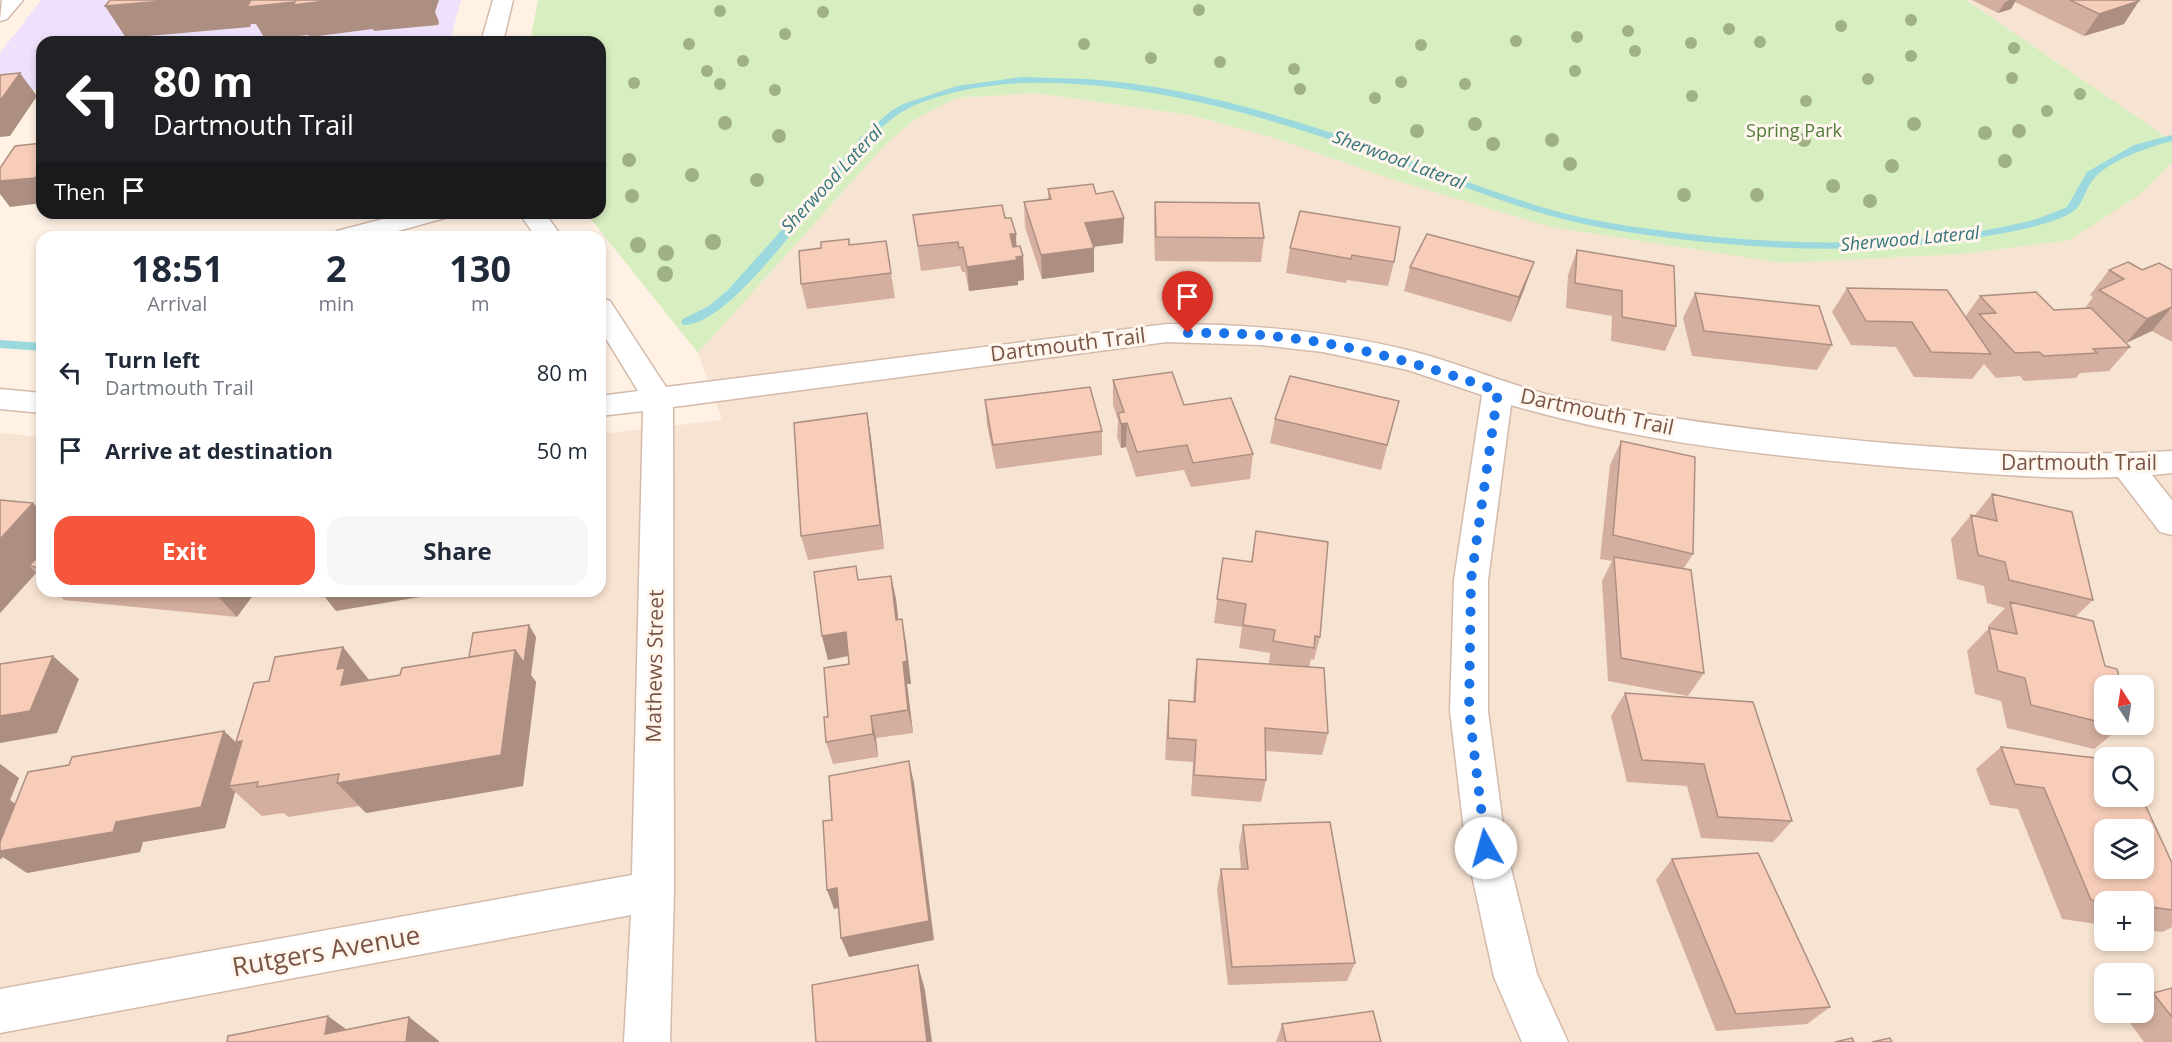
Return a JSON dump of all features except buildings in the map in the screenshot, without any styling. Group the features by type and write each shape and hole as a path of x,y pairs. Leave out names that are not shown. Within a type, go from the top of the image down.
{"street":[{"path":"0,15 12,0"},
{"path":"494,36 503,0"},
{"path":"368,231 414,219"},
{"path":"606,316 658,398"},
{"name":"Dartmouth Trail","path":"606,405 1167,333 1209,332 1298,338 1375,352 1417,363 1498,391 1580,411 1696,433 1809,448 2031,467 2127,466 2172,462"},
{"path":"1498,391 1471,580 1469,711 1486,848 1516,977 1545,1042"},
{"name":"Mathews Street","path":"647,1042 652,891 658,398"},
{"path":"0,399 36,402"},
{"path":"2127,466 2172,522"},
{"name":"Rutgers Avenue","path":"0,1011 652,891"}],"shaded area":[{"path":"41,0 461,0 452,36 36,36 36,90 0,94 0,53"},
{"path":"1967,0 2172,0 2172,142"},
{"path":"1036,93 1190,115 1275,138 1388,178 1783,263 1962,254 2070,240 2172,160 2172,1042 0,1042 0,433 36,436 36,597 606,597 606,433 722,420 698,353 885,145 914,120 956,98"}],"green space":[{"name":"Spring Park","path":"538,0 1966,0 2172,141 2172,162 2139,195 2070,240 1962,254 1783,263 1551,227 1388,178 1275,138 1190,115 1036,93 956,98 914,120 885,145 698,353 606,238 606,231 600,231 591,219 606,219 606,36 531,36"}],"waterway":[{"name":"Sherwood Lateral","path":"687,322 709,311 738,286 883,121 906,106 961,87 1022,80 1088,82 1156,91 1225,106 1291,124 1569,218 1645,231 1750,243 1857,245 1909,242 1962,237 2028,225 2071,209 2091,174 2137,147 2172,138"},
{"name":"Sherwood Lateral","path":"0,344 36,347"}],"route":[{"path":"1188,333 1231,332 1298,338 1375,352 1417,363 1498,391 1471,580 1469,711 1486,848"}]}
